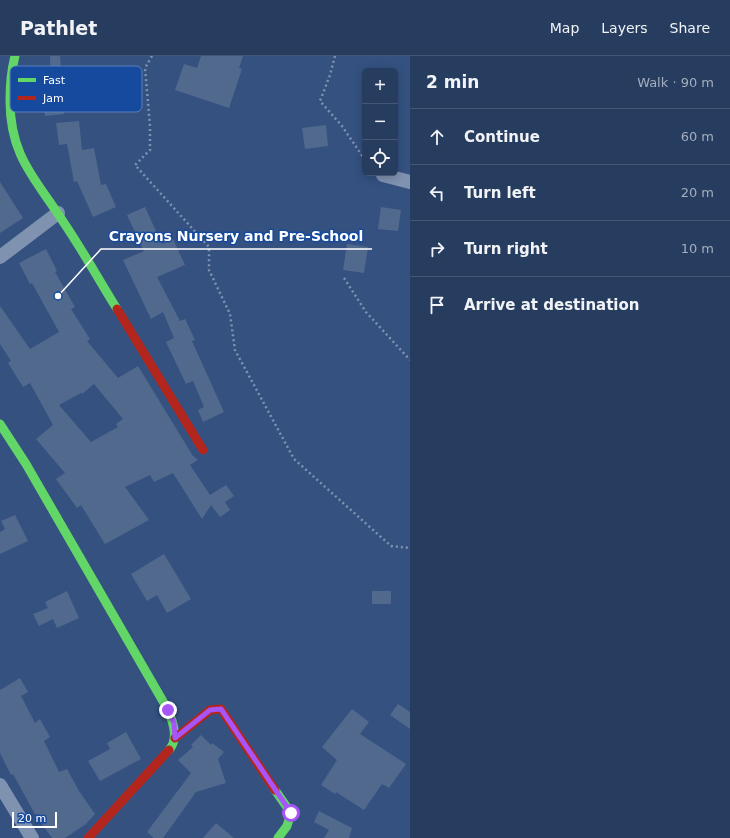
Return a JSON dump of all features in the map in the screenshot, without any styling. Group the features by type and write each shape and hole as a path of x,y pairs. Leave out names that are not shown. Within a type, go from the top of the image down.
{"street":[{"path":"12,66 15,56"},
{"path":"11,112 14,139 31,173 58,213 203,450"},
{"path":"387,176 410,182"},
{"path":"0,257 58,213"},
{"path":"0,424 26,464 168,710 174,723 175,738 171,748 88,838"},
{"path":"175,738 210,710 221,709 291,813 287,826 278,838"},
{"path":"0,784 32,838"}],"path":[{"path":"152,56 145,68 150,126 150,150 135,165 209,247 209,270 230,314 236,350 294,459 391,546 410,548"},
{"path":"335,56 330,75 320,101 342,126 362,156"},
{"path":"344,278 366,312 410,360"}],"building":[{"path":"50,56 60,56 61,66 50,66"},
{"path":"201,56 243,56 239,68 242,69 229,108 175,90 184,64 197,68"},
{"path":"45,112 64,112 64,114 45,116"},
{"path":"79,121 82,150 94,148 101,185 106,184 116,207 93,217 77,181 74,182 67,144 59,145 56,123"},
{"path":"326,125 328,146 305,149 302,128"},
{"path":"0,182 23,218 0,233"},
{"path":"145,207 162,244 173,239 185,265 157,277 180,321 185,319 195,340 192,341 224,412 203,422 198,410 204,407 193,381 186,384 166,342 174,338 163,312 151,319 123,260 144,251 127,215"},
{"path":"381,207 401,210 398,231 378,229"},
{"path":"347,244 368,247 364,273 343,270"},
{"path":"46,249 57,271 55,272 75,307 71,309 90,339 87,341 118,378 138,366 193,456 198,460 190,465 210,495 226,485 234,496 225,502 230,510 220,517 211,505 202,519 173,473 154,482 150,475 125,487 149,520 105,544 81,505 77,508 56,479 65,473 36,439 53,425 30,383 23,387 8,363 11,361 0,344 0,306 30,349 59,332 32,283 30,284 19,263","holes":["94,384 123,419 116,424 118,427 91,442 59,405 81,393 82,394"]},
{"path":"15,515 28,541 0,554 0,532 5,529 1,521"},
{"path":"164,554 191,599 167,613 157,595 147,601 131,574"},
{"path":"67,591 79,618 57,628 53,619 39,626 33,614 48,608 45,602"},
{"path":"372,591 391,591 391,604 372,604"},
{"path":"20,678 28,692 21,696 35,723 40,719 50,737 44,741 59,772 67,769 79,791 95,814 86,824 65,838 52,838 36,816 13,774 11,775 0,753 0,690"},
{"path":"398,704 410,712 410,729 390,715"},
{"path":"352,709 369,722 360,734 406,764 389,788 382,784 364,810 336,792 335,794 321,785 337,760 322,747"},
{"path":"126,732 141,759 100,781 88,761 110,749 107,743"},
{"path":"201,735 211,745 212,743 224,752 218,759 226,783 196,792 163,838 154,838 147,832 191,773 178,760 193,747 191,745"},
{"path":"319,811 352,828 349,838 324,838 329,830 314,822"},
{"path":"216,823 234,838 203,838"}],"traffic: fast":[{"path":"13,66 15,56"},
{"path":"11,112 14,138 26,166 71,234 117,309"},
{"path":"0,424 26,464 168,710 174,730 174,741 169,750"},
{"path":"275,790 291,813 287,826 278,838"}],"traffic: jam":[{"path":"117,309 203,450"},
{"path":"175,738 210,710 221,709 275,790"},
{"path":"88,838 169,750"}],"place":[{"name":"Crayons Nursery and Pre-School","path":"58,296"}],"route":[{"path":"168,710 174,723 175,738 210,710 221,709 291,813"}]}
